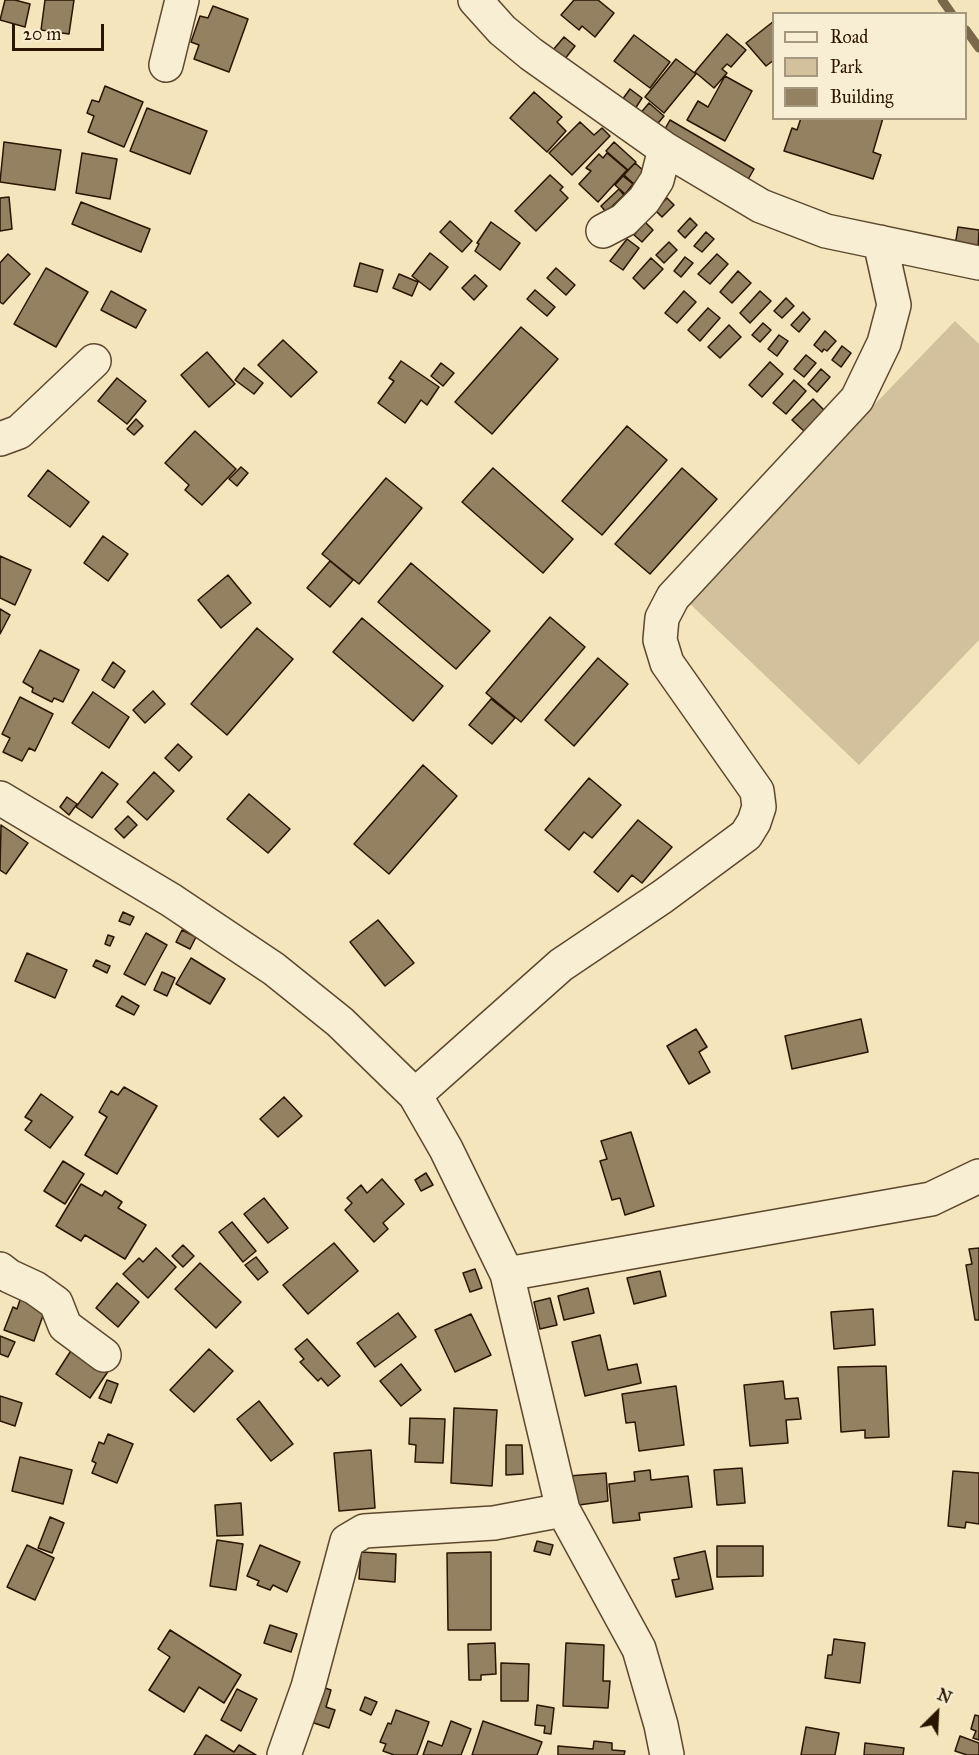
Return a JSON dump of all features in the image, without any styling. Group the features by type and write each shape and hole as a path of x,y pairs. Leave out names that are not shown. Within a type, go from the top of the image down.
{"street":[{"path":"166,65 182,0"},
{"path":"475,0 502,30 531,54 665,149 761,206 826,231 979,262"},
{"path":"603,231 624,220 644,200 657,180 665,149"},
{"path":"415,1095 561,965 662,897 746,835 754,822 759,807 757,791 667,663 660,640 662,618 673,597 856,399 884,343 894,305 880,242"},
{"path":"0,439 19,432 94,361"},
{"path":"0,798 171,900 274,969 340,1022 415,1095 446,1149 507,1274 563,1510 639,1649 661,1725 667,1755"},
{"path":"507,1274 931,1199 979,1176"},
{"path":"0,1269 9,1276 35,1288 56,1303 65,1326 104,1355"},
{"path":"284,1755 308,1687 346,1541 364,1531 494,1523 563,1510"}],"green space":[{"path":"955,321 979,344 979,640 859,765 686,600"}],"building":[{"path":"5,0 30,4 25,27 0,20"},
{"path":"45,0 74,0 69,34 41,30"},
{"path":"574,0 598,0 614,13 595,37 582,26 579,30 561,15"},
{"path":"213,6 248,19 229,72 194,59 199,45 191,42 200,16 208,18"},
{"path":"772,23 772,62 766,66 746,43"},
{"path":"727,34 746,50 731,67 727,64 722,69 727,73 714,88 695,72"},
{"path":"634,35 670,62 650,88 614,61"},
{"path":"564,37 575,46 564,60 553,50"},
{"path":"676,59 696,74 664,113 645,97"},
{"path":"725,76 752,91 725,141 687,120 698,101 708,107"},
{"path":"105,86 143,102 124,147 88,132 94,116 87,113 92,100 99,102"},
{"path":"630,89 642,98 635,109 622,100"},
{"path":"534,92 562,117 557,122 566,131 547,152 510,118"},
{"path":"649,103 664,116 654,128 639,115"},
{"path":"147,108 207,131 190,174 130,151"},
{"path":"670,120 754,169 746,183 662,134"},
{"path":"800,120 882,120 873,152 881,155 873,179 784,151 792,128 797,130"},
{"path":"580,122 594,135 602,128 610,136 572,175 549,153"},
{"path":"4,142 61,150 55,190 0,182"},
{"path":"614,142 636,162 628,170 606,151"},
{"path":"82,153 117,159 110,199 76,193"},
{"path":"607,153 627,170 598,202 579,184 591,171 586,168 599,154 603,158"},
{"path":"635,163 645,172 634,184 624,175"},
{"path":"550,175 563,187 560,190 568,198 536,231 515,211"},
{"path":"623,176 633,184 625,194 615,185"},
{"path":"619,189 624,195 606,212 601,206"},
{"path":"9,197 12,229 0,231 0,198"},
{"path":"667,198 674,205 662,217 655,210"},
{"path":"81,202 150,229 141,252 72,224"},
{"path":"690,218 697,225 685,238 678,231"},
{"path":"450,221 472,241 462,252 440,232"},
{"path":"491,222 520,243 500,270 475,251 479,244 477,243"},
{"path":"645,222 653,230 642,242 634,235"},
{"path":"958,227 979,230 978,250 955,246"},
{"path":"706,232 714,239 702,252 694,246"},
{"path":"627,239 639,248 623,270 610,261"},
{"path":"669,242 677,250 664,263 656,255"},
{"path":"430,253 448,267 430,290 412,276"},
{"path":"8,254 30,274 3,304 0,302 0,263"},
{"path":"717,254 728,264 710,284 698,274"},
{"path":"685,257 693,263 681,277 674,271"},
{"path":"651,258 663,269 644,289 633,278"},
{"path":"360,263 383,270 377,292 354,286"},
{"path":"46,268 88,292 56,347 14,324"},
{"path":"556,268 575,285 566,295 547,278"},
{"path":"738,271 751,283 732,303 720,292"},
{"path":"399,274 418,282 412,296 393,288"},
{"path":"475,275 487,286 474,300 462,288"},
{"path":"535,290 555,307 547,316 527,299"},
{"path":"111,291 146,310 136,328 101,310"},
{"path":"684,291 696,302 677,323 665,313"},
{"path":"760,291 771,301 750,323 740,313"},
{"path":"786,298 794,306 782,318 774,311"},
{"path":"708,308 720,318 700,341 688,330"},
{"path":"803,312 810,319 799,332 791,325"},
{"path":"763,323 771,330 760,342 752,335"},
{"path":"729,325 741,337 720,358 708,347"},
{"path":"521,327 558,359 492,434 455,402"},
{"path":"825,331 836,341 827,351 824,349 822,352 814,345"},
{"path":"779,335 788,341 777,356 768,349"},
{"path":"283,340 317,372 291,397 258,365"},
{"path":"842,346 851,353 841,367 832,360"},
{"path":"207,352 235,384 209,407 181,375"},
{"path":"806,355 816,363 804,377 794,369"},
{"path":"401,361 439,387 427,405 421,400 405,423 378,403 394,381 389,378"},
{"path":"770,362 783,374 762,397 749,385"},
{"path":"441,363 454,373 443,386 431,376"},
{"path":"244,368 263,383 254,394 235,380"},
{"path":"821,369 830,377 817,392 808,384"},
{"path":"117,378 146,401 127,424 98,401"},
{"path":"794,380 806,391 786,414 773,403"},
{"path":"813,399 826,412 805,432 792,420"},
{"path":"136,419 143,426 134,435 127,429"},
{"path":"627,426 667,460 602,535 562,501"},
{"path":"195,431 236,469 202,505 185,490 189,485 165,463"},
{"path":"241,467 248,473 237,486 229,479"},
{"path":"493,468 573,539 543,573 462,502"},
{"path":"682,468 717,499 650,574 615,544"},
{"path":"48,470 89,502 70,527 28,496"},
{"path":"386,478 422,508 359,584 322,554"},
{"path":"103,536 128,554 108,581 84,563"},
{"path":"0,556 31,570 15,605 0,598"},
{"path":"330,561 353,580 330,607 307,588"},
{"path":"411,563 490,631 456,669 378,602"},
{"path":"228,575 251,603 221,628 198,600"},
{"path":"0,609 10,615 0,634"},
{"path":"550,617 585,647 521,722 486,693"},
{"path":"362,618 443,686 413,721 333,652"},
{"path":"257,628 293,659 227,735 191,704"},
{"path":"40,650 79,670 63,702 54,698 52,702 32,692 33,688 23,682"},
{"path":"598,658 628,684 574,746 545,720"},
{"path":"113,662 125,671 114,688 102,680"},
{"path":"153,691 165,704 145,723 133,710"},
{"path":"93,692 129,717 109,748 72,723"},
{"path":"20,697 53,714 35,751 29,748 22,761 3,752 10,738 2,734"},
{"path":"491,699 515,718 492,744 469,725"},
{"path":"178,744 192,757 179,771 165,758"},
{"path":"423,765 457,796 389,874 354,844"},
{"path":"102,772 118,784 92,818 76,807"},
{"path":"154,772 174,791 147,820 127,802"},
{"path":"589,778 621,805 592,838 584,832 569,850 545,830"},
{"path":"249,794 290,829 268,853 227,819"},
{"path":"67,797 77,804 69,815 60,807"},
{"path":"128,816 137,825 124,838 115,829"},
{"path":"638,820 672,847 642,883 632,875 618,892 594,872"},
{"path":"1,825 28,843 6,874 0,870"},
{"path":"123,912 134,917 130,925 119,921"},
{"path":"378,920 414,963 385,986 350,942"},
{"path":"182,930 196,937 190,949 176,942"},
{"path":"146,933 167,945 145,985 124,974"},
{"path":"108,935 114,937 110,946 105,944"},
{"path":"27,953 67,970 55,998 15,981"},
{"path":"191,958 225,979 210,1004 176,984"},
{"path":"96,960 110,966 107,973 93,966"},
{"path":"162,972 175,978 167,996 154,990"},
{"path":"122,996 139,1006 134,1015 116,1006"},
{"path":"861,1019 868,1052 792,1069 785,1036"},
{"path":"696,1029 707,1047 699,1052 710,1072 689,1084 667,1046"},
{"path":"124,1087 157,1106 117,1174 85,1155 107,1117 99,1112 111,1091 118,1095"},
{"path":"41,1094 73,1117 50,1148 25,1130 32,1121 25,1117"},
{"path":"284,1097 302,1116 278,1137 260,1119"},
{"path":"631,1132 654,1206 625,1215 620,1198 612,1200 600,1161 607,1159 601,1141"},
{"path":"63,1161 84,1174 65,1204 44,1191"},
{"path":"426,1173 433,1185 421,1191 415,1180"},
{"path":"382,1179 404,1204 383,1223 388,1229 374,1242 345,1210 352,1203 347,1198 361,1185 367,1193"},
{"path":"81,1184 102,1196 105,1191 122,1202 118,1208 146,1225 125,1259 85,1235 81,1241 56,1226"},
{"path":"264,1198 288,1228 268,1243 244,1214"},
{"path":"232,1222 256,1251 243,1262 219,1232"},
{"path":"334,1243 358,1271 308,1314 283,1285"},
{"path":"183,1245 194,1256 183,1267 172,1256"},
{"path":"156,1248 176,1267 148,1298 123,1274 139,1258 143,1262"},
{"path":"979,1248 979,1320 975,1320 966,1265 972,1264 969,1249"},
{"path":"256,1257 268,1272 258,1280 245,1265"},
{"path":"200,1263 241,1302 216,1328 175,1289"},
{"path":"475,1269 482,1288 470,1292 463,1273"},
{"path":"660,1271 666,1296 634,1304 627,1278"},
{"path":"117,1283 139,1302 118,1327 96,1308"},
{"path":"588,1288 594,1313 564,1320 558,1296"},
{"path":"21,1297 46,1307 34,1341 4,1330 13,1307 17,1309"},
{"path":"550,1298 557,1325 540,1329 534,1302"},
{"path":"873,1309 875,1345 834,1349 831,1312"},
{"path":"398,1313 416,1337 375,1367 357,1343"},
{"path":"471,1314 491,1355 455,1372 435,1330"},
{"path":"600,1335 608,1370 637,1364 641,1383 585,1396 572,1342"},
{"path":"0,1336 15,1342 8,1357 0,1354"},
{"path":"307,1339 340,1376 328,1386 321,1378 318,1381 300,1362 304,1359 295,1349"},
{"path":"74,1346 109,1370 90,1398 56,1374"},
{"path":"209,1349 233,1371 194,1412 170,1390"},
{"path":"401,1364 421,1390 401,1406 380,1381"},
{"path":"886,1366 889,1437 865,1438 865,1430 841,1432 838,1367"},
{"path":"107,1380 118,1384 111,1403 99,1398"},
{"path":"783,1381 785,1399 798,1398 801,1419 786,1420 788,1443 750,1446 744,1385"},
{"path":"676,1386 684,1445 639,1451 635,1422 626,1423 622,1394"},
{"path":"0,1396 22,1403 15,1426 0,1421"},
{"path":"259,1401 293,1444 271,1461 237,1419"},
{"path":"454,1408 497,1410 492,1486 451,1483"},
{"path":"410,1418 445,1419 443,1463 415,1462 416,1445 409,1444"},
{"path":"108,1434 133,1444 117,1483 92,1473 96,1463 92,1461 99,1442 104,1444"},
{"path":"506,1445 522,1445 523,1474 506,1475"},
{"path":"371,1450 375,1508 339,1511 334,1453"},
{"path":"20,1457 72,1470 63,1504 12,1491"},
{"path":"742,1468 745,1503 717,1505 714,1470"},
{"path":"650,1470 651,1480 688,1476 692,1507 639,1513 640,1520 613,1523 609,1484 635,1481 634,1472"},
{"path":"953,1471 979,1473 979,1524 966,1522 965,1528 948,1526"},
{"path":"606,1473 608,1501 579,1505 569,1476"},
{"path":"241,1503 243,1535 217,1536 215,1505"},
{"path":"50,1517 64,1523 52,1553 38,1548"},
{"path":"217,1540 243,1544 236,1590 210,1586"},
{"path":"537,1541 553,1545 550,1555 534,1551"},
{"path":"27,1545 54,1558 35,1600 7,1587"},
{"path":"260,1545 300,1562 287,1592 273,1585 270,1590 257,1585 259,1581 247,1576"},
{"path":"717,1546 763,1546 763,1576 717,1577"},
{"path":"705,1551 713,1589 676,1597 672,1580 679,1579 674,1558"},
{"path":"361,1552 396,1554 395,1582 359,1579"},
{"path":"491,1552 491,1630 448,1630 447,1553"},
{"path":"270,1625 297,1634 291,1652 264,1643"},
{"path":"170,1630 241,1675 224,1703 199,1687 184,1712 149,1690 170,1657 158,1649"},
{"path":"834,1639 865,1643 860,1683 825,1678 828,1655 832,1655"},
{"path":"495,1643 496,1674 481,1675 481,1680 469,1680 468,1644"},
{"path":"566,1643 604,1645 603,1681 610,1681 608,1708 563,1706"},
{"path":"501,1663 529,1664 528,1701 501,1701"},
{"path":"322,1687 331,1690 326,1707 335,1710 329,1728 311,1722"},
{"path":"237,1689 257,1699 241,1731 221,1720"},
{"path":"365,1697 377,1702 371,1715 360,1710"},
{"path":"537,1705 554,1708 551,1734 544,1733 545,1726 535,1725"},
{"path":"396,1710 429,1722 417,1755 394,1755 383,1751 386,1744 380,1742"},
{"path":"975,1715 979,1716 979,1740 973,1738 976,1731 971,1729"},
{"path":"451,1721 471,1729 461,1755 423,1755 428,1741 442,1746"},
{"path":"483,1721 542,1742 537,1755 472,1755"},
{"path":"806,1727 839,1733 835,1755 801,1755"},
{"path":"206,1735 234,1752 239,1745 256,1755 194,1755"},
{"path":"960,1736 979,1743 979,1755 967,1755 955,1751"},
{"path":"594,1741 612,1743 612,1750 625,1751 624,1755 558,1755 558,1746 593,1749"},
{"path":"865,1743 904,1748 903,1755 864,1755"}],"waterway":[{"path":"942,0 951,12"},
{"path":"967,31 979,48"}]}
